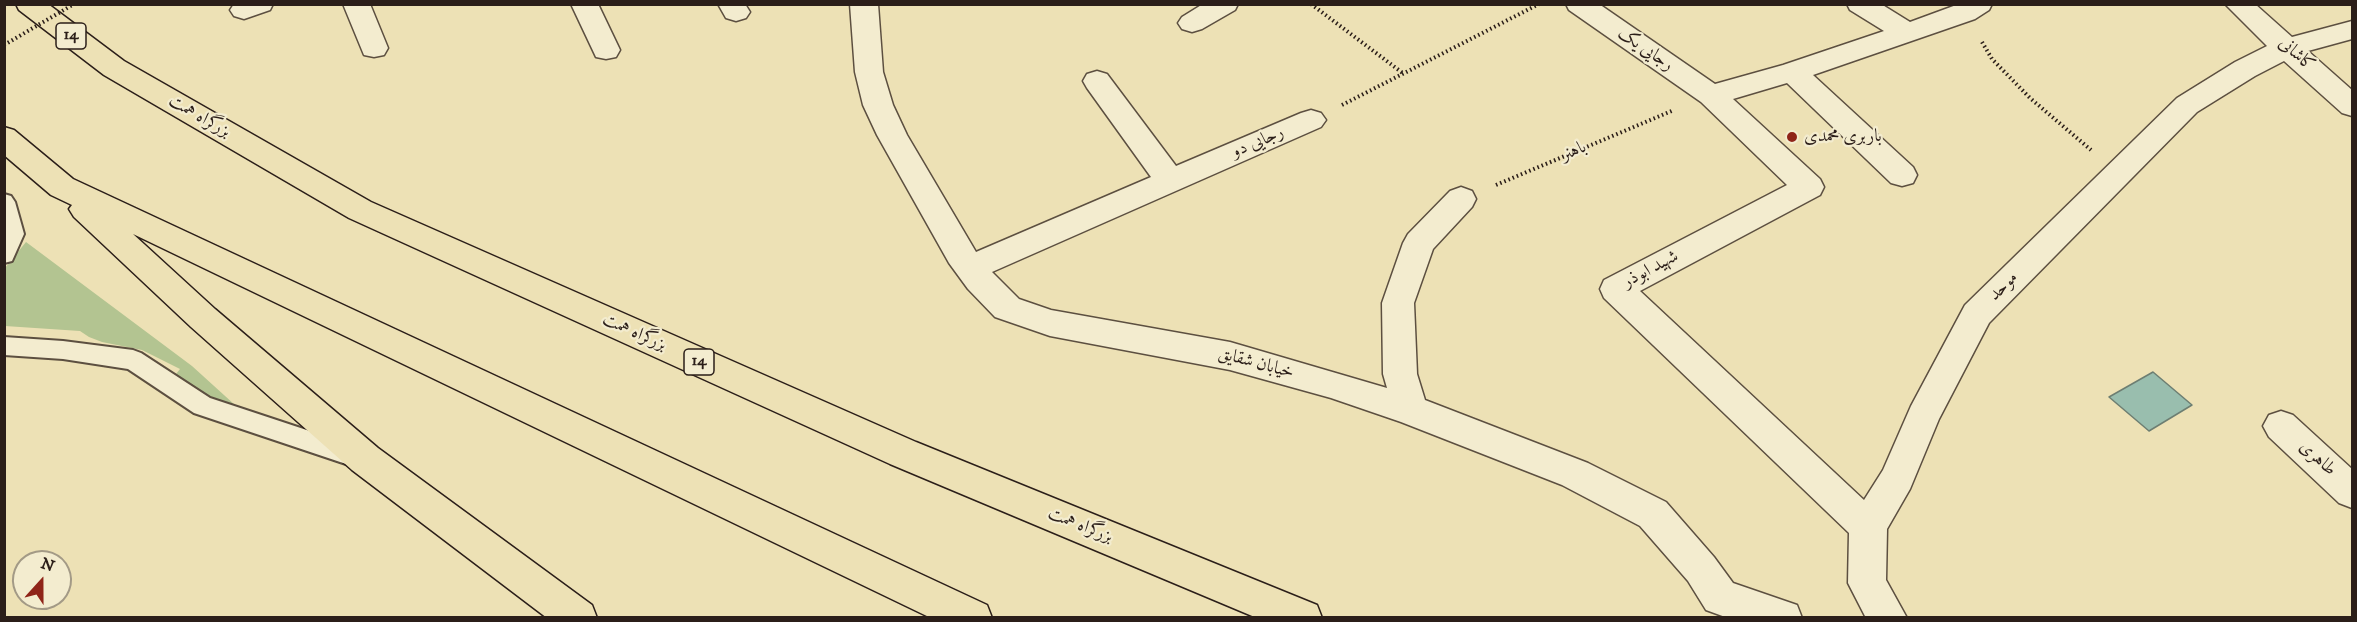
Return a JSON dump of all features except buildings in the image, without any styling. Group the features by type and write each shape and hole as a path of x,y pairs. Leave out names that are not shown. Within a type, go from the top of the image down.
{"highway":[{"name":"بزرگراه همت","path":"29,4 114,68 360,210 903,453 1303,618"},
{"path":"4,138 62,187 203,318 365,459 578,618"},
{"path":"62,187 973,618"}],"street":[{"path":"357,4 374,48"},
{"path":"585,4 606,50"},
{"name":"خیابان شقایق","path":"864,4 869,72 878,105 909,168 970,268 1007,308 1050,323 1230,356 1330,384 1410,410 1575,474 1653,514 1701,569 1720,597 1783,618"},
{"path":"1192,23 1225,4"},
{"name":"رجایی یک","path":"1579,4 1711,95"},
{"path":"1860,4 1907,32"},
{"name":"کاشانی","path":"2238,4 2352,106"},
{"path":"1711,95 1792,72 1972,9"},
{"name":"موحد","path":"1868,527 1897,478 1923,416 1977,314 2187,105 2245,69 2288,47 2352,30"},
{"path":"1792,72 1902,175"},
{"path":"1097,81 1170,181"},
{"name":"شهید ابوذر","path":"1711,95 1809,187 1616,289 1868,527"},
{"name":"رجایی دو","path":"970,268 1311,120"},
{"path":"1410,410 1400,375 1398,303 1419,243 1461,199"},
{"name":"طاهری","path":"2281,426 2352,492"},
{"path":"1868,527 1868,583 1888,618"}],"lane":[{"path":"4,202 14,234 4,255"},
{"path":"4,346 63,350 133,360 202,406 365,459"}],"path":[{"path":"4,45 74,4"},
{"path":"1311,4 1404,74"},
{"path":"1311,120 1539,4"},
{"path":"1972,9 1992,59 2030,98 2120,173"},
{"name":"باهنر","path":"1461,199 1711,95"}],"green space":[{"path":"26,242 192,366 246,415 172,379 180,369 142,350 102,342 80,331 5,326 5,268"}],"shaded area":[{"path":"2153,372 2192,405 2149,431 2109,397"}],"place":[{"name":"باربری محمدی","path":"1792,137"}]}
